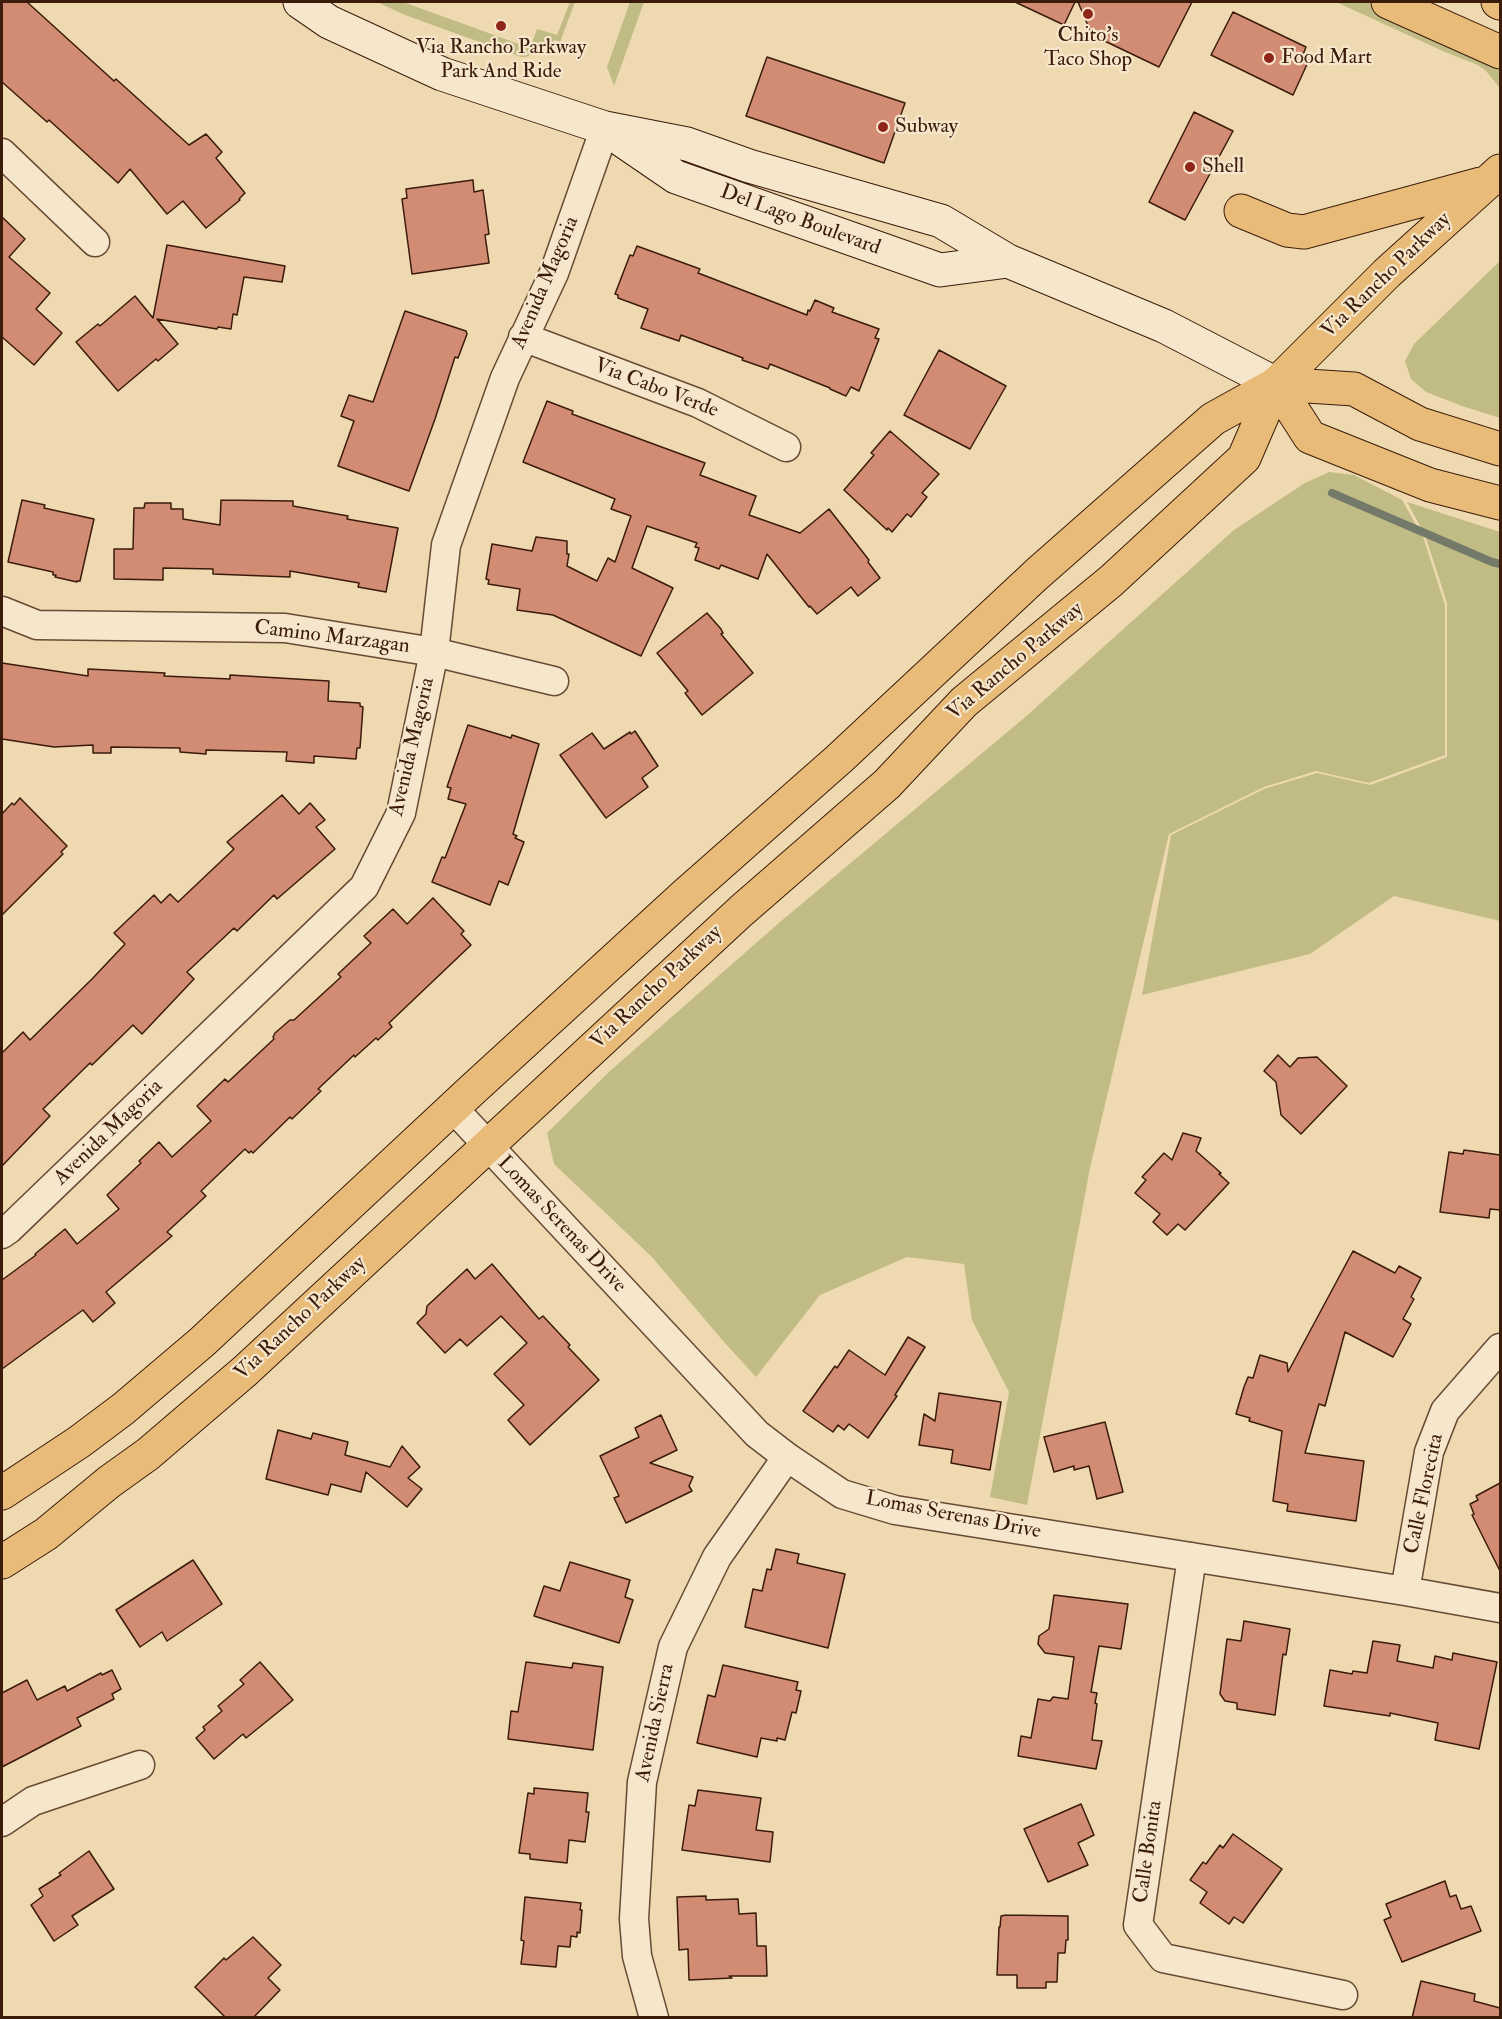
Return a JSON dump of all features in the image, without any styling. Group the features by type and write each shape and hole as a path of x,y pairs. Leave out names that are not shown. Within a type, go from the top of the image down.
{"main road":[{"name":"Del Lago Boulevard","path":"300,2 329,22 442,74 605,128 687,144 749,166 941,221 1008,261 1164,326 1276,384"},
{"path":"1388,2 1500,52"},
{"name":"Del Lago Boulevard","path":"605,128 676,177 940,270 1008,261"},
{"path":"1240,211 1287,230 1304,232 1494,176"},
{"name":"Via Rancho Parkway","path":"2,1493 79,1442 167,1372 685,895 839,759 1037,574 1213,419 1276,384 1387,273 1494,176"},
{"path":"1276,384 1354,389 1420,424 1500,449"},
{"path":"1276,384 1310,436 1430,485 1500,503"},
{"name":"Via Rancho Parkway","path":"2,1562 46,1534 109,1482 148,1454 245,1371 741,911 887,783 964,702 1111,581 1245,458 1276,384"}],"street":[{"name":"Avenida Magoria","path":"2,1234 364,887 401,813 434,651 446,545 505,378 554,273 605,128"},
{"path":"2,153 95,242"},
{"name":"Via Cabo Verde","path":"523,337 698,403 786,447"},
{"name":"Camino Marzagan","path":"2,611 37,625 285,628 434,651 554,681"},
{"name":"Lomas Serenas Drive","path":"453,1108 758,1434 787,1457 842,1494 895,1510 1405,1590 1500,1608"},
{"name":"Calle Florecita","path":"1405,1590 1429,1452 1445,1411 1500,1348"},
{"name":"Avenida Sierra","path":"654,2018 637,1956 634,1919 642,1782 673,1647 717,1557 787,1457"},
{"name":"Calle Bonita","path":"1192,1557 1138,1925 1163,1958 1343,1995"},
{"path":"2,1822 33,1802 140,1765"}],"shaded area":[{"path":"377,2 403,2 530,48 537,29 557,35 570,2 575,2 560,42 555,40 526,57 521,57 405,15"},
{"path":"630,2 644,2 614,86 607,67"},
{"path":"1336,2 1368,2 1500,59 1500,88 1478,65"},
{"path":"1500,261 1500,418 1426,392 1411,379 1405,361 1414,344"},
{"path":"1329,472 1354,475 1402,500 1423,537 1445,605 1445,755 1369,783 1316,771 1264,787 1169,834 1090,1168 1027,1505 990,1497 1009,1392 972,1320 964,1264 907,1257 820,1295 756,1377 652,1257 554,1164 547,1133 610,1071 780,922 1023,719 1234,530 1305,483"},
{"path":"1407,502 1500,532 1500,921 1394,896 1310,954 1142,995 1171,835 1264,789 1317,773 1370,785 1447,757 1447,603 1425,535"}],"building":[{"path":"2,2 27,2 189,145 206,134 222,152 216,158 245,193 240,200 206,228 183,201 167,214 130,169 118,183 49,120 47,122 2,82"},
{"path":"1015,2 1075,2 1064,25"},
{"path":"1078,2 1192,2 1159,67 1092,35"},
{"path":"1233,12 1306,47 1302,57 1309,60 1293,95 1211,55"},
{"path":"767,57 905,103 884,163 746,116"},
{"name":"Shell","path":"1194,112 1233,131 1185,220 1149,202"},
{"path":"473,180 474,192 483,190 489,234 485,235 489,263 412,274 402,199 407,198 406,189"},
{"path":"2,217 25,239 9,257 50,293 36,309 62,333 34,365 2,337"},
{"path":"167,245 285,266 282,282 244,277 237,315 233,314 231,329 218,327 217,329 157,319 178,344 118,391 76,342 98,324 100,326 135,296 153,318"},
{"path":"637,246 700,269 698,273 807,315 815,300 834,308 832,312 879,329 875,338 879,339 859,391 851,387 846,396 770,364 768,369 681,335 679,341 641,328 648,309 618,298 615,294 630,255 633,256"},
{"path":"405,311 466,331 467,334 458,358 455,357 409,491 338,466 354,421 341,416 349,395 373,402"},
{"path":"939,350 1006,386 970,449 904,415"},
{"path":"547,401 573,411 572,414 705,463 700,475 756,496 749,515 800,533 829,509 869,560 868,562 880,578 858,596 851,587 817,614 767,554 758,579 721,565 719,569 695,560 699,548 695,547 697,543 647,526 632,568 673,588 641,656 553,615 517,610 520,589 488,584 489,580 486,579 492,544 532,551 536,537 567,541 567,554 569,554 567,566 597,581 608,558 615,562 631,516 611,509 615,499 523,462"},
{"path":"890,431 939,474 922,493 927,497 911,517 907,514 892,532 844,490 874,455 871,453"},
{"path":"22,500 45,505 44,508 94,519 80,581 55,577 53,572 8,562"},
{"path":"221,500 293,501 293,506 398,528 386,592 358,587 359,583 290,571 290,577 213,574 213,569 163,568 163,580 114,579 114,549 133,549 134,508 144,508 145,503 171,503 171,509 183,509 183,519 220,525"},
{"path":"707,613 753,673 702,715 685,693 688,691 657,653"},
{"path":"2,663 88,676 88,669 165,673 164,676 230,679 230,675 329,681 328,701 360,703 363,707 360,748 357,748 356,759 314,756 314,763 286,761 287,752 206,750 206,754 180,752 180,748 111,747 111,753 93,753 93,745 54,747 2,739"},
{"path":"468,725 539,744 513,834 517,836 515,838 524,842 508,885 499,881 490,905 432,882 442,857 445,858 466,804 448,799 451,788 447,787"},
{"path":"635,731 658,766 642,778 648,787 606,818 560,755 592,733 604,749"},
{"path":"282,795 299,814 310,803 325,820 316,827 335,849 277,899 274,895 237,931 234,928 187,972 194,979 142,1034 133,1025 92,1065 90,1063 43,1109 50,1116 2,1166 2,1053 23,1032 30,1040 92,979 125,944 114,933 154,895 161,903 170,894 178,902 234,849 227,842"},
{"path":"20,798 67,846 61,852 63,854 2,915 2,814"},
{"path":"433,898 464,931 461,934 471,945 389,1023 392,1027 355,1057 354,1055 318,1089 321,1091 292,1119 290,1117 253,1153 245,1149 201,1191 206,1196 167,1232 172,1236 106,1292 115,1303 93,1322 83,1310 2,1369 2,1280 36,1255 65,1229 77,1244 119,1209 107,1195 141,1163 139,1161 159,1142 172,1157 211,1121 197,1106 225,1079 228,1082 274,1039 275,1033 290,1020 294,1020 341,977 338,974 371,943 364,936 393,909 407,924"},
{"path":"1278,1055 1290,1067 1298,1058 1317,1057 1347,1086 1301,1134 1281,1115 1276,1082 1264,1071"},
{"path":"1183,1133 1201,1138 1196,1151 1229,1183 1185,1230 1178,1224 1167,1235 1153,1222 1160,1214 1135,1193 1146,1180 1142,1177 1164,1153 1172,1160"},
{"path":"1464,1150 1500,1155 1500,1210 1490,1209 1489,1218 1440,1212 1449,1152 1463,1154"},
{"path":"1353,1251 1395,1273 1399,1266 1421,1278 1411,1297 1414,1299 1403,1319 1411,1324 1393,1357 1345,1332 1325,1406 1319,1404 1305,1453 1364,1461 1356,1521 1287,1511 1288,1504 1273,1501 1282,1431 1249,1421 1250,1418 1236,1414 1248,1377 1253,1378 1260,1355 1287,1363 1288,1372"},
{"path":"492,1264 539,1319 543,1316 599,1380 530,1445 508,1420 524,1405 494,1374 527,1343 501,1316 467,1346 460,1339 445,1353 417,1323 426,1314 427,1306 467,1269 475,1279"},
{"path":"908,1337 925,1347 895,1395 897,1396 868,1438 849,1424 844,1430 838,1425 833,1432 803,1411 849,1350 885,1375"},
{"path":"939,1393 1001,1402 990,1470 951,1463 953,1450 919,1445 924,1414 935,1421"},
{"path":"661,1415 677,1450 650,1463 693,1477 689,1486 692,1491 626,1523 614,1498 619,1496 600,1456 639,1437 635,1428"},
{"path":"1105,1422 1123,1492 1097,1499 1089,1466 1074,1470 1074,1466 1054,1472 1044,1437"},
{"path":"278,1430 311,1439 313,1433 348,1442 345,1455 390,1467 402,1446 420,1467 408,1478 422,1489 407,1507 366,1472 361,1492 331,1484 328,1495 266,1479"},
{"path":"1500,1483 1500,1571 1472,1515 1474,1514 1470,1504 1478,1500 1476,1496"},
{"path":"776,1549 799,1554 797,1563 845,1574 828,1648 745,1627 753,1589 762,1591 767,1569 771,1570"},
{"path":"193,1560 222,1604 167,1641 162,1632 140,1647 116,1610"},
{"path":"570,1562 630,1580 625,1597 633,1600 619,1643 534,1616 544,1586 560,1591"},
{"path":"1054,1595 1128,1604 1121,1649 1099,1646 1091,1692 1097,1693 1092,1740 1102,1741 1096,1769 1018,1756 1021,1736 1031,1738 1038,1699 1050,1701 1053,1697 1068,1699 1074,1657 1045,1653 1038,1644 1039,1636 1049,1629"},
{"path":"1244,1621 1290,1629 1286,1655 1283,1654 1275,1715 1237,1709 1237,1703 1225,1701 1220,1694 1227,1639 1241,1641"},
{"path":"1373,1641 1400,1645 1397,1661 1433,1668 1435,1656 1452,1660 1453,1653 1497,1662 1479,1749 1435,1740 1438,1723 1390,1713 1390,1716 1324,1706 1330,1670 1352,1674 1353,1671 1367,1673"},
{"path":"260,1662 293,1700 246,1738 243,1734 214,1759 196,1738 205,1730 203,1727 222,1711 218,1706 244,1684 240,1680"},
{"path":"526,1662 572,1668 573,1663 603,1667 593,1750 508,1739 511,1711 518,1712"},
{"path":"723,1665 798,1682 796,1690 801,1691 796,1713 792,1712 785,1740 761,1738 757,1757 697,1743 708,1695 715,1697"},
{"path":"112,1670 121,1689 112,1694 114,1699 77,1718 81,1726 2,1767 2,1693 27,1680 37,1700 65,1686 67,1691 101,1673 102,1675"},
{"path":"534,1788 588,1793 586,1812 589,1812 585,1842 569,1840 567,1863 530,1859 530,1854 519,1853 528,1793 534,1794"},
{"path":"698,1790 761,1798 756,1830 773,1832 770,1862 682,1850 689,1805 695,1806"},
{"path":"1081,1804 1094,1835 1078,1843 1088,1865 1048,1882 1024,1829"},
{"path":"1233,1834 1282,1869 1243,1923 1234,1917 1229,1924 1200,1903 1207,1892 1190,1880 1203,1862 1206,1864 1220,1845 1223,1848"},
{"path":"89,1851 114,1889 72,1916 78,1925 54,1941 31,1905 43,1896 39,1889 61,1875 59,1873"},
{"path":"1445,1881 1450,1897 1456,1895 1461,1909 1471,1906 1481,1931 1402,1962 1384,1920 1391,1917 1386,1904"},
{"path":"706,1896 706,1900 738,1899 739,1914 756,1913 757,1946 766,1946 767,1976 729,1976 732,1978 689,1980 688,1949 679,1950 677,1897"},
{"path":"525,1897 581,1903 580,1933 577,1932 577,1937 571,1936 570,1947 558,1946 556,1967 521,1964"},
{"path":"1001,1916 1068,1916 1068,1940 1066,1940 1065,1953 1058,1953 1057,1982 1046,1982 1046,1988 1017,1988 1017,1975 997,1975 999,1927"},
{"path":"253,1937 281,1965 268,1978 280,1990 253,2018 226,2018 195,1987 224,1958 226,1960"},
{"path":"1421,1981 1475,1994 1474,2001 1500,2008 1500,2018 1412,2018"}],"waterway":[{"path":"1332,493 1500,564"}],"place":[{"name":"Chito's Taco Shop","path":"1088,14"},
{"name":"Via Rancho Parkway Park And Ride","path":"501,26"},
{"name":"Food Mart","path":"1269,58"},
{"name":"Subway","path":"883,127"},
{"name":"Shell","path":"1190,167"}]}
